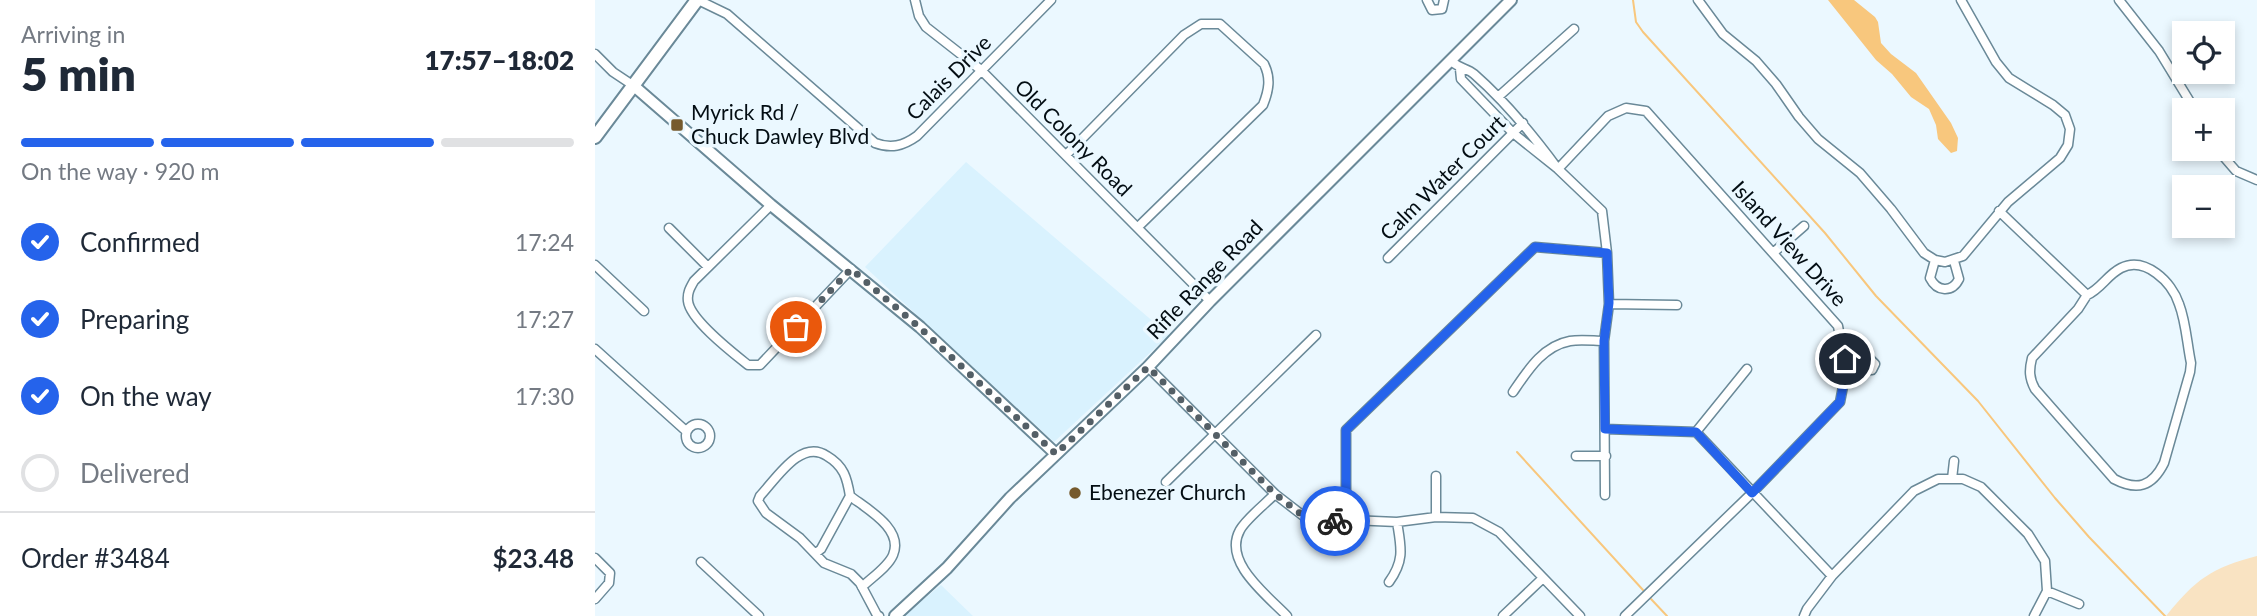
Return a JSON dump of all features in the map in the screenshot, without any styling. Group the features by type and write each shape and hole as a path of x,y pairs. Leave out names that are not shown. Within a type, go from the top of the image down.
{"main road":[{"path":"595,137 697,0"},
{"name":"Rifle Range Road","path":"895,616 947,568 992,517 1056,454 1148,367 1210,301 1511,0"},
{"path":"634,86 771,205 919,327 1056,454"}],"street":[{"name":"Calais Drive","path":"697,0 727,14 875,143 885,147 907,144 917,136 1051,0"},
{"name":"Old Colony Road","path":"915,0 919,16 926,27 981,70 1210,301"},
{"path":"1427,0 1432,9 1442,9 1444,0"},
{"path":"1698,0 1723,34 1756,61 1776,84 1818,139 1860,173 1924,253 1935,260 1954,261 1963,256 1999,211 2030,181 2060,158 2069,145 2070,129 2065,115 2053,105 2008,78 1961,0"},
{"path":"2119,0 2159,51 2188,98"},
{"path":"1066,155 1184,35 1201,24 1220,24 1264,64 1269,83 1263,104 1137,228"},
{"path":"1498,97 1574,29"},
{"path":"595,54 613,72 634,86"},
{"path":"1451,61 1460,69 1471,70 1523,123 1559,169"},
{"path":"1460,69 1461,79 1513,133 1559,169 1602,211 1609,303 1604,341 1605,495"},
{"name":"Island View Drive","path":"1559,169 1608,116 1626,108 1646,111 1838,326 1845,359 1846,371 1840,402 1752,493 1625,616"},
{"name":"Calm Water Court","path":"1388,258 1523,123"},
{"path":"2227,161 2236,171 2257,180"},
{"path":"771,205 688,290 688,303 693,315 748,365 760,365 851,269"},
{"path":"1999,211 2087,295"},
{"path":"1773,253 1804,226"},
{"path":"669,228 708,267"},
{"path":"1346,520 1346,430 1535,247 1607,253"},
{"path":"1935,260 1930,278 1937,288 1944,290 1954,287 1959,279 1954,261"},
{"path":"595,265 644,311"},
{"path":"2140,266 2151,268 2158,274 2179,304 2191,363 2190,372 2164,463 2158,475 2146,484 2127,486 2114,479 2035,389 2031,381 2029,369 2032,358 2078,309 2087,295 2095,292 2122,267 2140,266"},
{"path":"1609,303 1677,305"},
{"path":"1166,481 1316,335"},
{"path":"1513,392 1529,368 1548,349 1571,340 1604,341"},
{"path":"595,349 686,432"},
{"path":"1845,359 1870,359 1875,364 1872,369 1846,371"},
{"path":"1148,367 1216,432 1275,494 1306,518 1397,522 1436,517 1473,518 1499,533 1580,616"},
{"path":"1696,432 1747,369"},
{"path":"1605,429 1696,432 1832,576"},
{"path":"816,554 850,496 847,478 839,463 820,451 809,451 799,455 760,496 758,502 766,513 800,538 824,563 851,574 879,616"},
{"path":"1576,456 1606,456"},
{"path":"1952,479 1954,461"},
{"path":"1436,475 1436,517"},
{"path":"1804,616 1832,576 1914,491 1938,479 1963,479 1981,487 2028,534 2045,561 2047,591 2034,616"},
{"path":"1275,494 1240,530 1235,549 1244,571 1287,616"},
{"path":"850,496 891,531 895,547 893,557 862,587"},
{"path":"1389,582 1399,568 1402,548 1397,522"},
{"path":"595,558 610,573 609,583 595,599"},
{"path":"701,562 759,616"},
{"path":"1503,616 1543,578"},
{"path":"2047,591 2079,604"}],"shaded area":[{"path":"1828,0 1854,0 1875,17 1881,43 1916,73 1951,123 1958,138 1957,151 1951,153 1938,139 1936,125 1929,109 1911,97 1876,60"},
{"path":"966,162 1169,335 1054,442 865,267"},
{"path":"2257,556 2257,616 2166,616 2186,593 2205,577 2228,565"},
{"path":"941,585 973,616 903,616"}],"waterway":[{"path":"1633,0 1636,22 1643,32 1825,233 1876,296 1978,401 2089,537 2165,616"},
{"path":"1517,452 1643,590"},
{"path":"1651,599 1667,616"}],"way so far":[{"path":"796,327 851,269 919,327 1056,454 1148,367 1216,432 1275,494 1306,518 1335,521"}],"place":[{"name":"Myrick Rd / Chuck Dawley Blvd","path":"677,125"},
{"name":"Ebenezer Church","path":"1075,493"}],"route":[{"path":"1335,521 1346,520 1346,430 1535,247 1607,253 1609,303 1604,341 1605,429 1696,432 1752,493 1840,402 1846,371 1845,359"}]}
